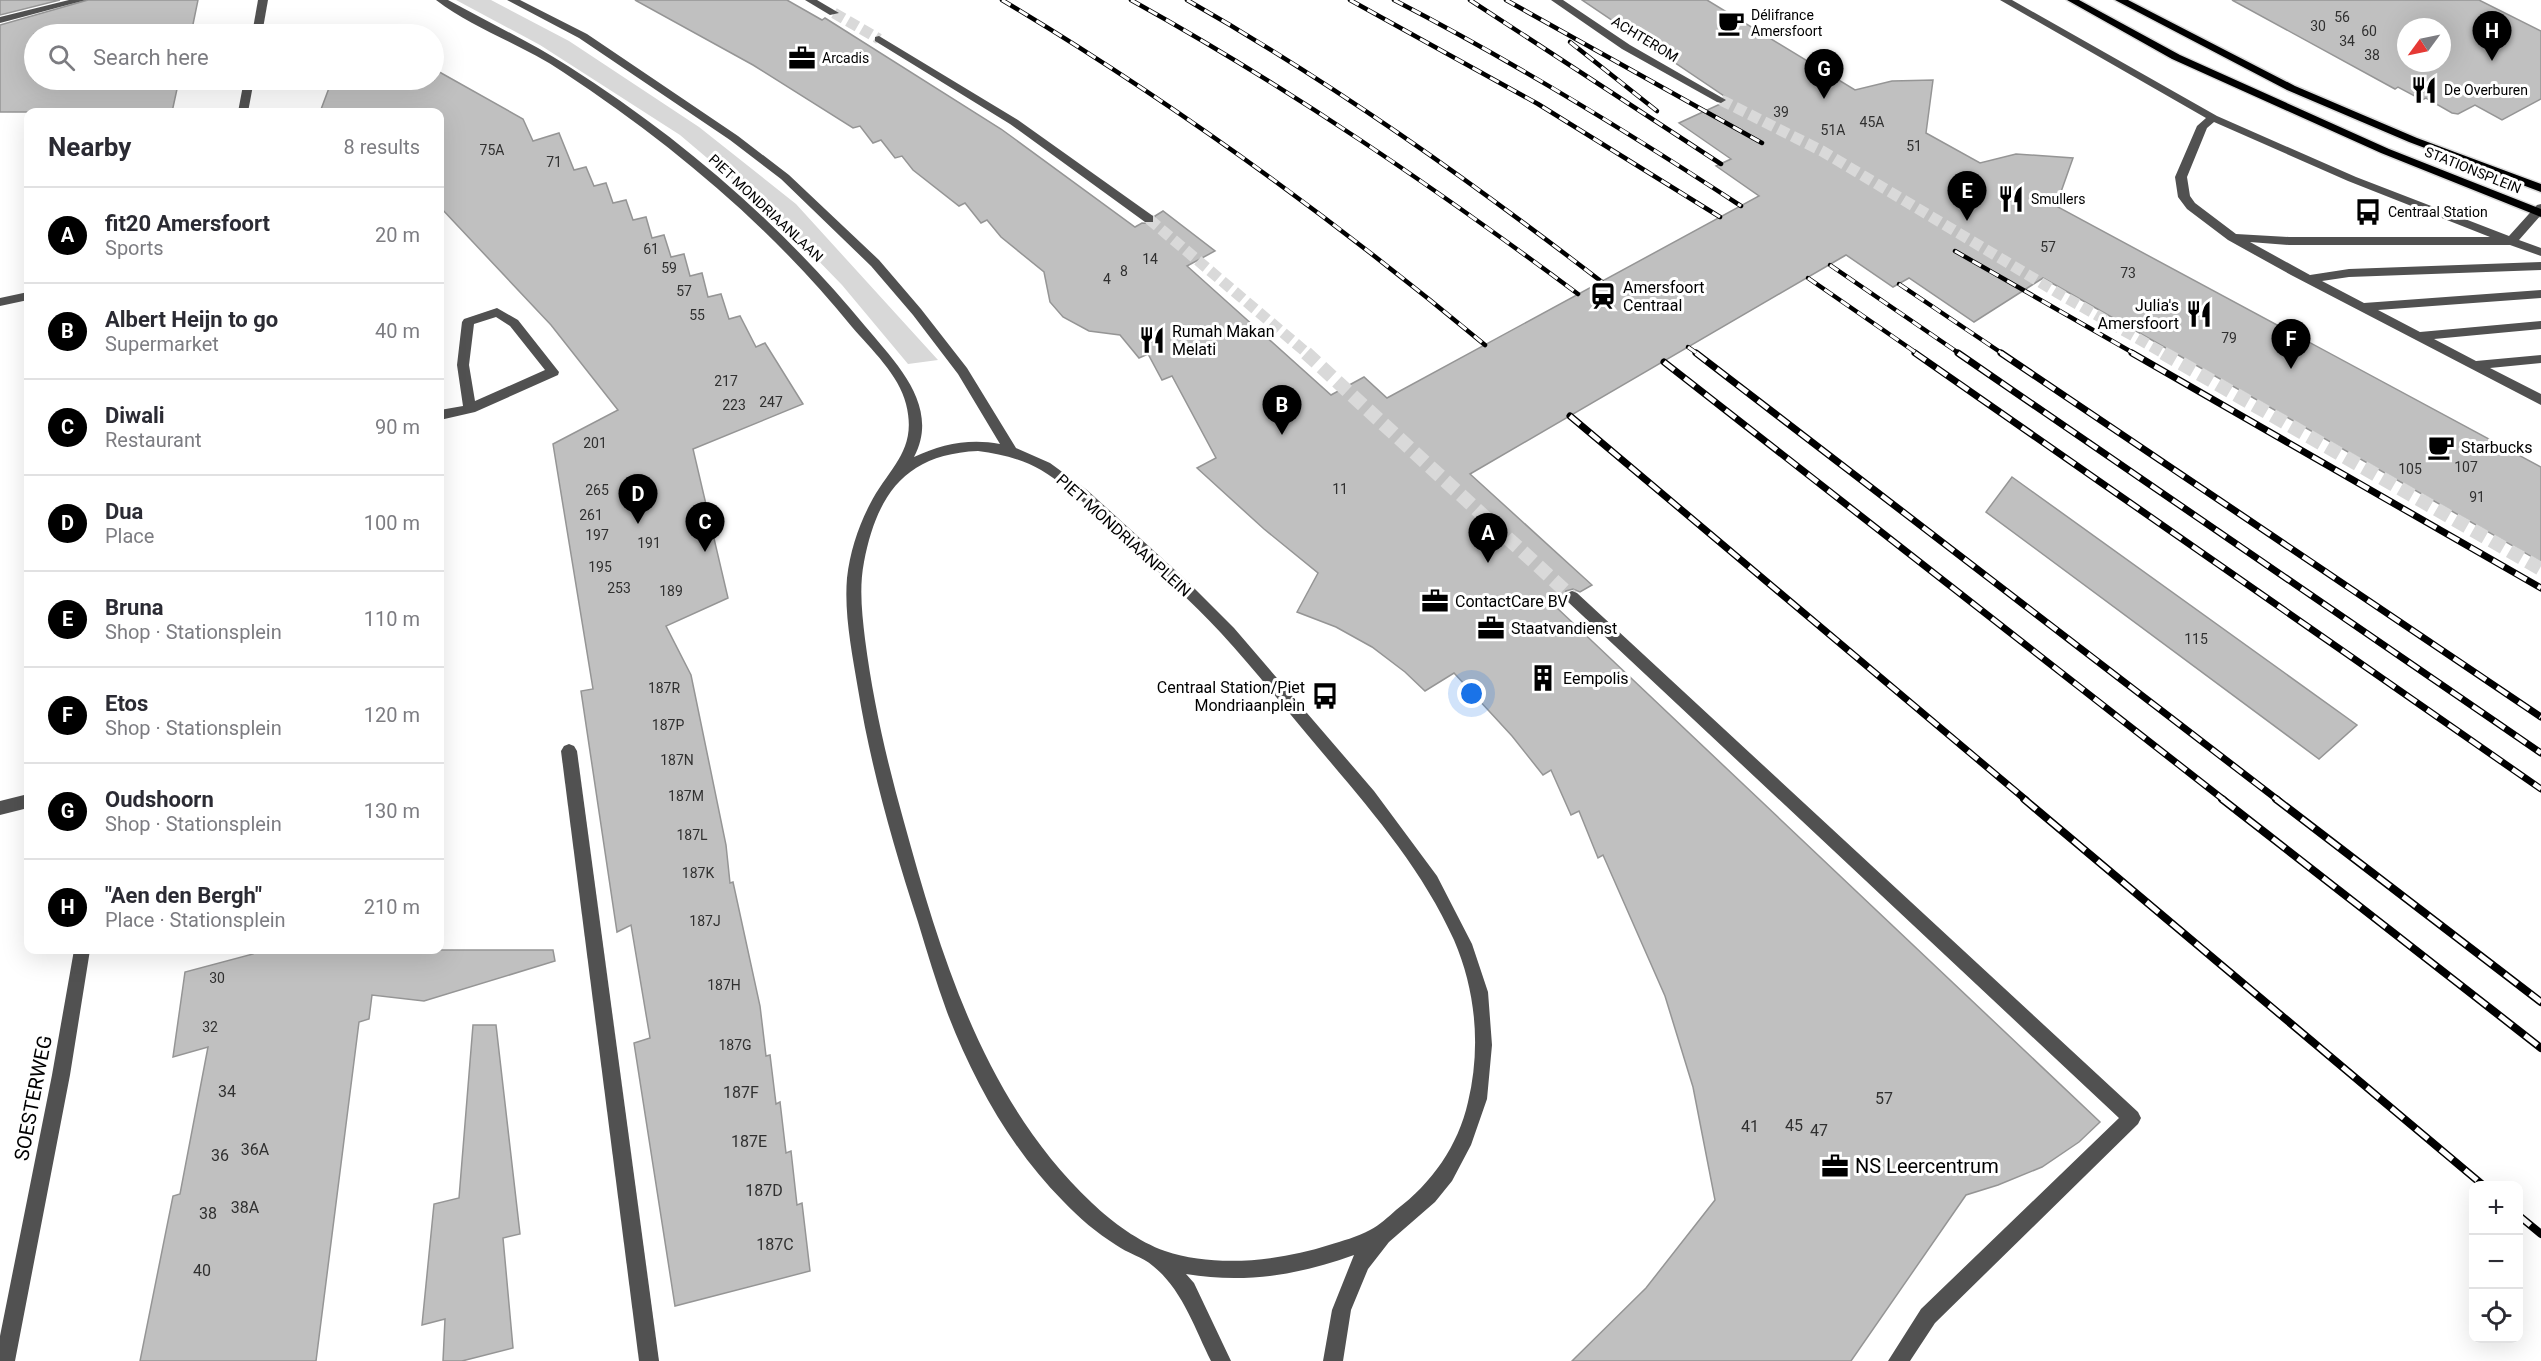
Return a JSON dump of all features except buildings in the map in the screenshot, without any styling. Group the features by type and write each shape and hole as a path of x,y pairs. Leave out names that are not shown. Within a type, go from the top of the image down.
{"main road":[{"name":"STATIONSPLEIN","path":"2072,0 2187,62 2385,151 2540,211"},
{"name":"STATIONSPLEIN","path":"2120,0 2291,88 2413,140 2541,188"}],"street":[{"path":"0,20 81,0"},
{"path":"259,24 263,0"},
{"name":"PIET MONDRIAANLAAN","path":"441,0 564,68 696,162 741,201 824,284 901,378 912,399 916,422 913,447 901,470"},
{"name":"PIET MONDRIAANLAAN","path":"512,0 583,36 734,138 784,177 875,263 917,312 963,371 1011,452"},
{"path":"810,0 834,13"},
{"name":"ACHTEROM","path":"1556,0 1626,47 1721,100"},
{"path":"2006,0 2213,118 2361,183 2541,252"},
{"path":"879,39 1014,122 1149,219"},
{"path":"244,108 247,90"},
{"path":"2213,118 2202,126 2181,177 2184,197 2192,206 2232,237 2308,279 2539,397"},
{"name":"STATIONSPLEIN","path":"2511,241 2540,211"},
{"path":"2232,237 2289,241 2511,241"},
{"path":"2308,279 2349,273 2541,266"},
{"path":"2361,307 2541,294"},
{"path":"0,302 24,297"},
{"path":"444,414 470,409 553,372 514,323 497,312 468,322 463,365 470,409"},
{"path":"2418,336 2541,325"},
{"path":"2475,365 2541,359"},
{"name":"PIET MONDRIAANPLEIN","path":"1333,1361 1342,1307 1358,1266 1382,1235 1422,1202 1452,1164 1475,1112 1483,1061 1484,1026 1477,979 1463,942 1420,863 1384,813 1216,619 1062,477 1038,462 1011,452 984,446 954,448 932,453 901,470 872,513 855,570 854,595 861,670 897,832 949,992 965,1035 1010,1118 1068,1193 1096,1220 1128,1243 1160,1259 1214,1270 1269,1270 1327,1257 1382,1235"},
{"path":"1572,597 2132,1118 1928,1316 1898,1361"},
{"path":"569,751 649,1361"},
{"path":"0,808 24,802"},
{"name":"SOESTERWEG","path":"5,1361 61,1075 81,954"},
{"name":"PIET MONDRIAANPLEIN","path":"1160,1259 1187,1290 1221,1361"}],"shaded area":[{"path":"456,0 491,0 569,41 699,127 796,204 938,360 908,364 842,285 773,214 680,135 540,45"}],"tunnel":[{"path":"834,13 879,39"},
{"path":"1721,100 1822,151 2058,293 2165,354"},
{"path":"1149,219 1308,354"},
{"path":"1306,353 1572,597"},
{"path":"2163,353 2541,569"}],"railway":[{"path":"1002,0 1190,120 1310,207 1485,345"},
{"path":"1131,0 1303,103 1415,177 1578,294"},
{"path":"1187,0 1295,65 1399,134 1602,282"},
{"path":"1350,0 1538,104 1720,217"},
{"path":"1394,0 1570,98 1741,206"},
{"path":"1470,0 1721,164"},
{"path":"1506,0 1762,143"},
{"path":"1570,42 1657,111"},
{"path":"1955,251 2135,354"},
{"path":"1830,265 1960,354"},
{"path":"1808,278 1918,354"},
{"path":"1899,284 2003,354"},
{"path":"1688,347 1698,354"},
{"path":"1696,353 2278,800"},
{"path":"1915,353 2541,789"},
{"path":"1958,353 2541,753"},
{"path":"2001,353 2541,717"},
{"path":"2132,353 2541,588"},
{"path":"1664,362 2224,800"},
{"path":"1570,416 2026,800"},
{"path":"2024,799 2478,1181"},
{"path":"2222,799 2541,1048"},
{"path":"2276,799 2541,1002"},
{"path":"2523,1219 2541,1234"}],"place":[{"name":"Délifrance Amersfoort","path":"1731,23"},
{"name":"Arcadis","path":"802,58"},
{"name":"\"Aen den Bergh\"","path":"2492,61"},
{"name":"De Overburen","path":"2424,90"},
{"name":"Oudshoorn","path":"1824,99"},
{"name":"Smullers","path":"2011,199"},
{"name":"Centraal Station","path":"2368,212"},
{"name":"Bruna","path":"1967,221"},
{"name":"Amersfoort Centraal","path":"1603,296"},
{"name":"Julia's Amersfoort","path":"2199,314"},
{"name":"Rumah Makan Melati","path":"1152,340"},
{"name":"Etos","path":"2291,369"},
{"name":"Albert Heijn to go","path":"1282,435"},
{"name":"Starbucks","path":"2441,447"},
{"name":"Dua","path":"638,524"},
{"name":"Diwali","path":"705,552"},
{"name":"fit20 Amersfoort","path":"1488,563"},
{"name":"ContactCare BV","path":"1435,601"},
{"name":"Staatvandienst","path":"1491,628"},
{"name":"Eempolis","path":"1543,678"},
{"name":"Centraal Station/Piet Mondriaanplein","path":"1325,696"},
{"name":"NS Leercentrum","path":"1835,1166"}]}
